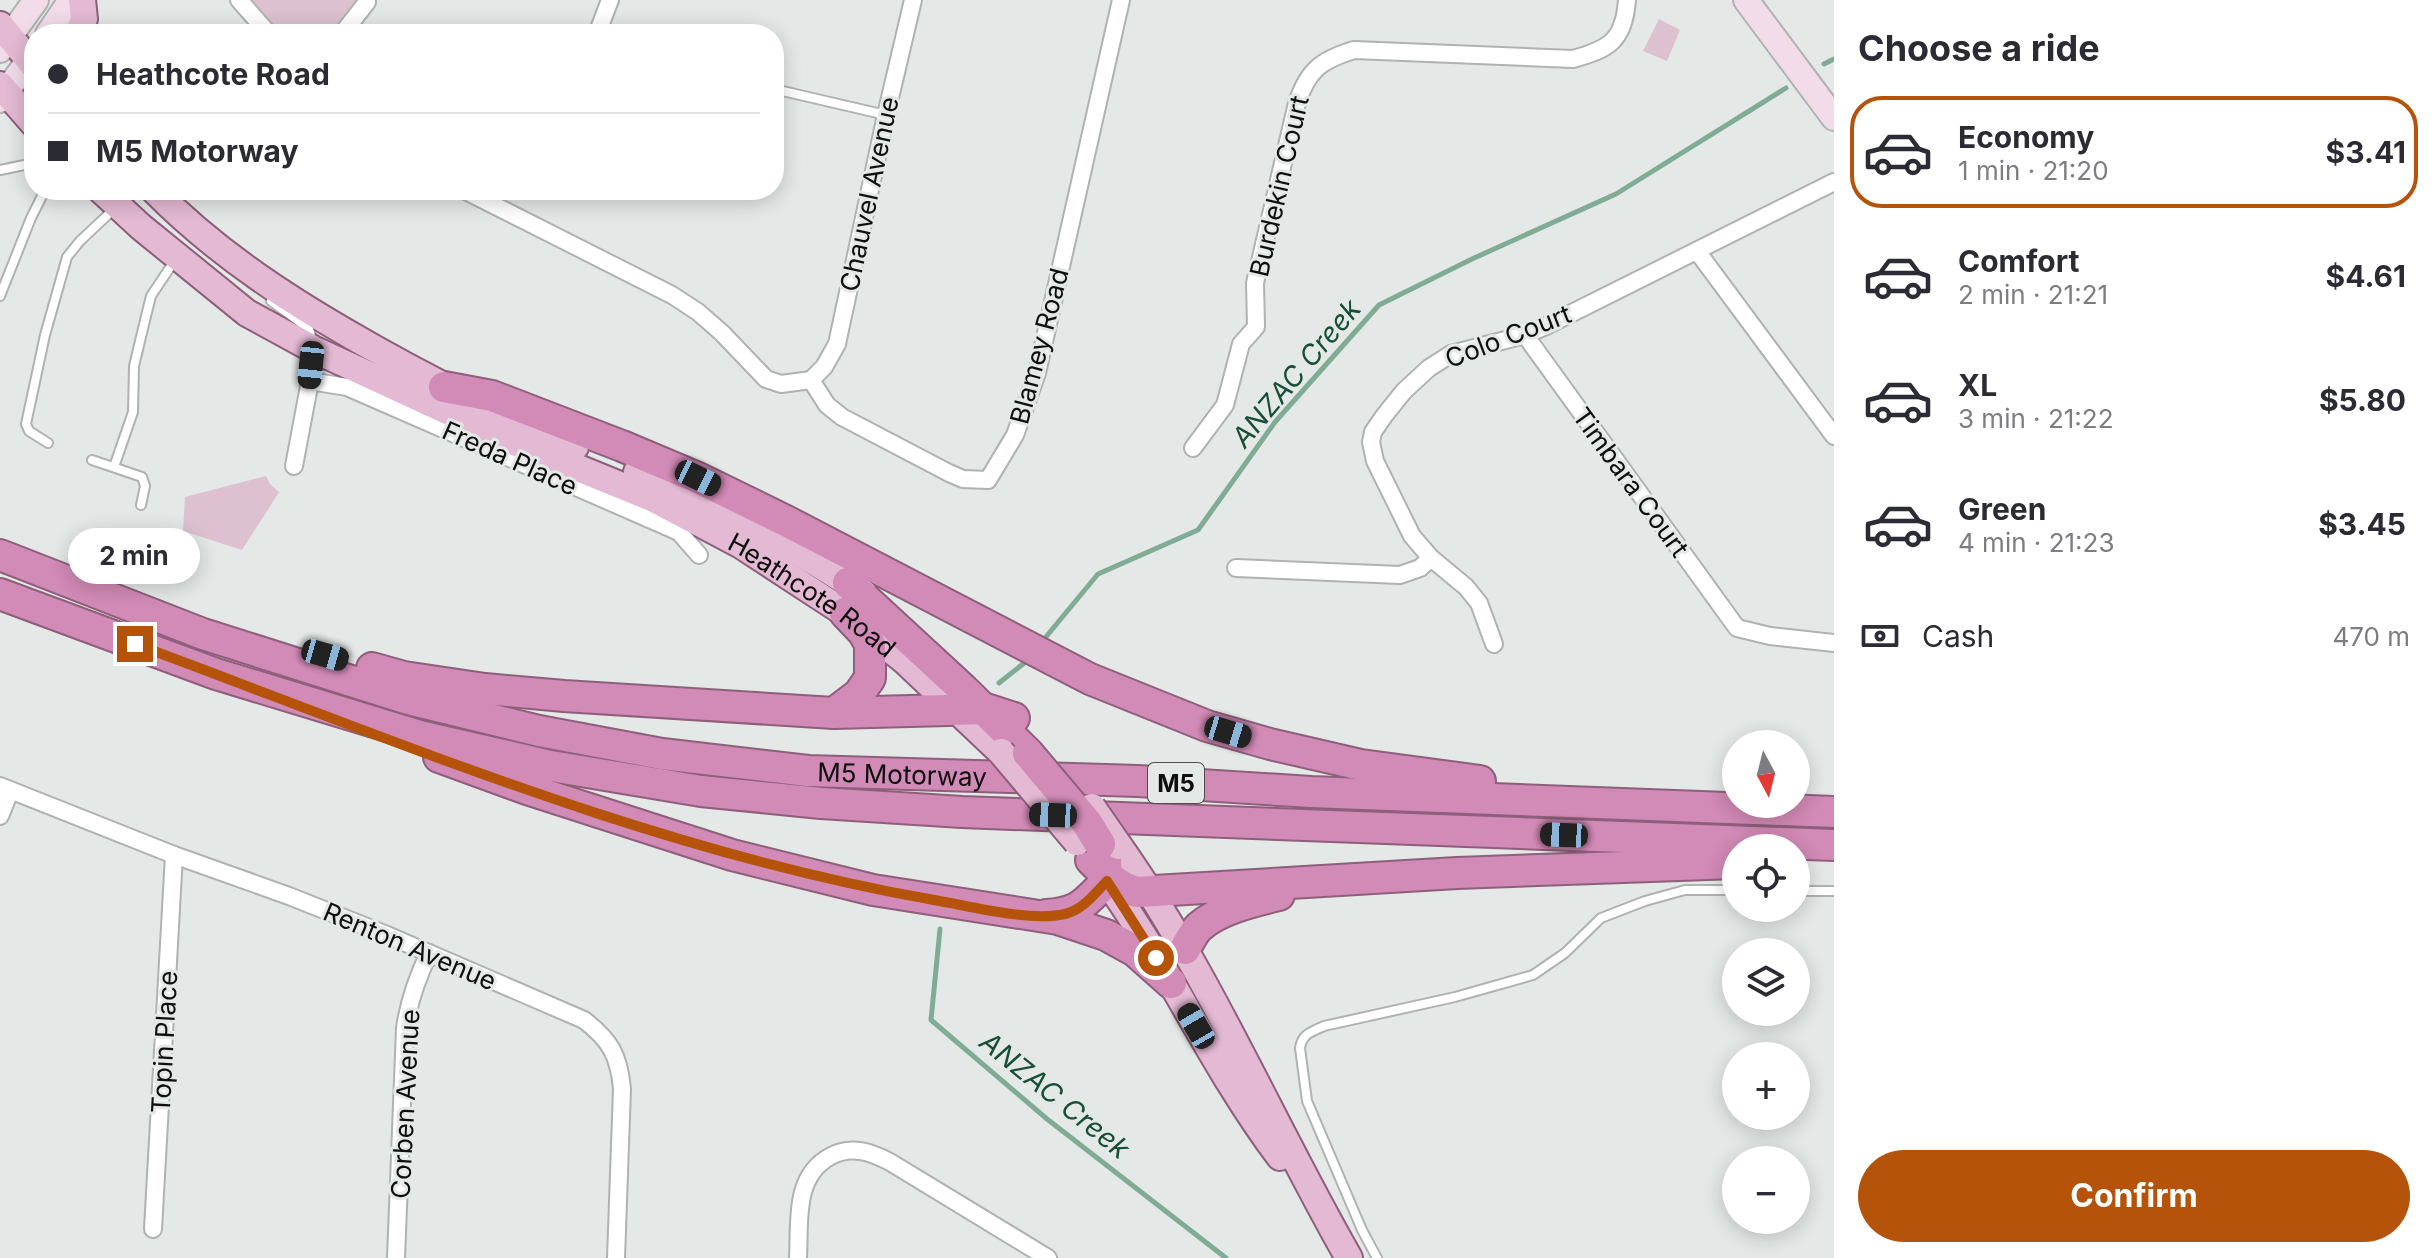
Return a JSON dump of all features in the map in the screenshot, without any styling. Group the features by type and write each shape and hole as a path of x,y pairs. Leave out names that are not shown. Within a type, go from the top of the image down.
{"highway":[{"path":"444,387 506,401 698,478 1090,679 1207,726 1318,756 1403,771 1825,812"},
{"path":"0,554 87,574 247,633 404,677 564,696 834,713 970,709 1014,718"},
{"name":"M5 Motorway","path":"0,554 203,634 408,699 539,731 662,754 808,771 1138,781 1311,792 1825,812"},
{"path":"848,583 970,709 1025,753 1087,823 1101,858 1126,889 1151,892 1457,873 1722,864"},
{"name":"M5 Motorway","path":"0,594 216,674 420,736 551,766 701,791 962,812 1834,845"},
{"path":"834,713 859,694 870,678 870,644 845,613"},
{"path":"216,674 527,789 732,855 873,890 1058,919 1106,935 1135,951 1171,983"},
{"path":"1032,916 1064,914 1078,909 1101,858"},
{"path":"1810,864 1834,865"},
{"path":"1185,949 1194,932 1211,919 1264,899 1336,882"}],"main road":[{"path":"82,0 82,24"},
{"path":"3,37 24,54"},
{"path":"2,92 24,114"},
{"name":"Heathcote Road","path":"111,200 247,313 313,349 512,441 654,499 741,545 845,613 970,709"},
{"name":"Heathcote Road","path":"165,200 246,270 311,313 444,387 517,423 700,500 757,528 848,583 945,652 1014,718 1025,753"},
{"path":"1101,858 1254,1122 1330,1224"},
{"path":"1151,892 1185,949 1349,1258"}],"street":[{"path":"3,37 36,0"},
{"path":"55,24 71,0"},
{"path":"239,0 260,24"},
{"path":"601,24 610,0"},
{"name":"Chauvel Avenue","path":"811,380 824,367 837,344 913,0"},
{"name":"Blamey Road","path":"811,380 827,405 842,417 949,473 963,479 988,480 1015,435 1037,373 1121,0"},
{"name":"Burdekin Court","path":"1193,448 1225,405 1241,344 1256,327 1255,283 1297,103 1304,83 1317,68 1332,57 1354,50 1573,59 1610,44 1623,28 1627,0"},
{"path":"1746,0 1834,118"},
{"path":"350,24 367,2"},
{"path":"2,92 24,69"},
{"name":"Colo Court","path":"1494,644 1479,603 1412,536 1375,461 1371,442 1373,432 1404,391 1429,368 1451,354 1525,335 1834,182"},
{"path":"496,200 698,312 766,379 781,384 811,380"},
{"path":"1697,251 1834,436"},
{"name":"Timbara Court","path":"1525,335 1737,628 1770,636 1834,643"},
{"path":"294,466 313,349"},
{"name":"Freda Place","path":"310,381 347,387 679,532 699,555"},
{"path":"1236,568 1400,575 1420,568 1431,558"},
{"path":"0,816 5,788"},
{"name":"Renton Avenue","path":"5,788 429,953 584,1020 601,1033 620,1067 622,1089 616,1258"},
{"name":"Topin Place","path":"153,1229 174,855"},
{"name":"Corben Avenue","path":"396,1258 405,1028 408,1004 429,953"},
{"path":"798,1258 801,1201 808,1176 814,1168 835,1154 863,1150 890,1162 1048,1258"}],"lane":[{"path":"784,91 886,115"},
{"path":"0,170 24,165"},
{"path":"0,296 40,200"},
{"path":"48,443 29,431 26,424 41,350 65,262 108,200"},
{"path":"202,234 228,266"},
{"path":"114,467 133,412 134,366 151,296 178,256"},
{"path":"260,293 309,329 313,349"},
{"path":"92,460 142,477 145,486 141,505"},
{"path":"1377,1258 1307,1101 1300,1048 1305,1035 1324,1026 1455,997 1533,975 1565,953 1601,918 1685,890 1722,890"},
{"path":"1810,891 1834,891"}],"shaded area":[{"path":"246,0 358,0 339,24 267,24"},
{"path":"1659,19 1680,30 1667,61 1643,51"},
{"path":"266,476 279,492 242,550 183,531 185,497"}],"waterway":[{"name":"ANZAC Creek","path":"1824,64 1834,59"},
{"name":"ANZAC Creek","path":"1045,638 1098,574 1198,530 1275,422 1379,305 1616,194 1786,88"},
{"name":"ANZAC Creek","path":"999,683 1028,660"},
{"name":"ANZAC Creek","path":"940,929 931,1020 1047,1119 1226,1258"}],"route":[{"path":"135,644 527,789 640,827 732,855 873,890 1032,916 1064,914 1078,909 1107,881 1156,958"}]}
